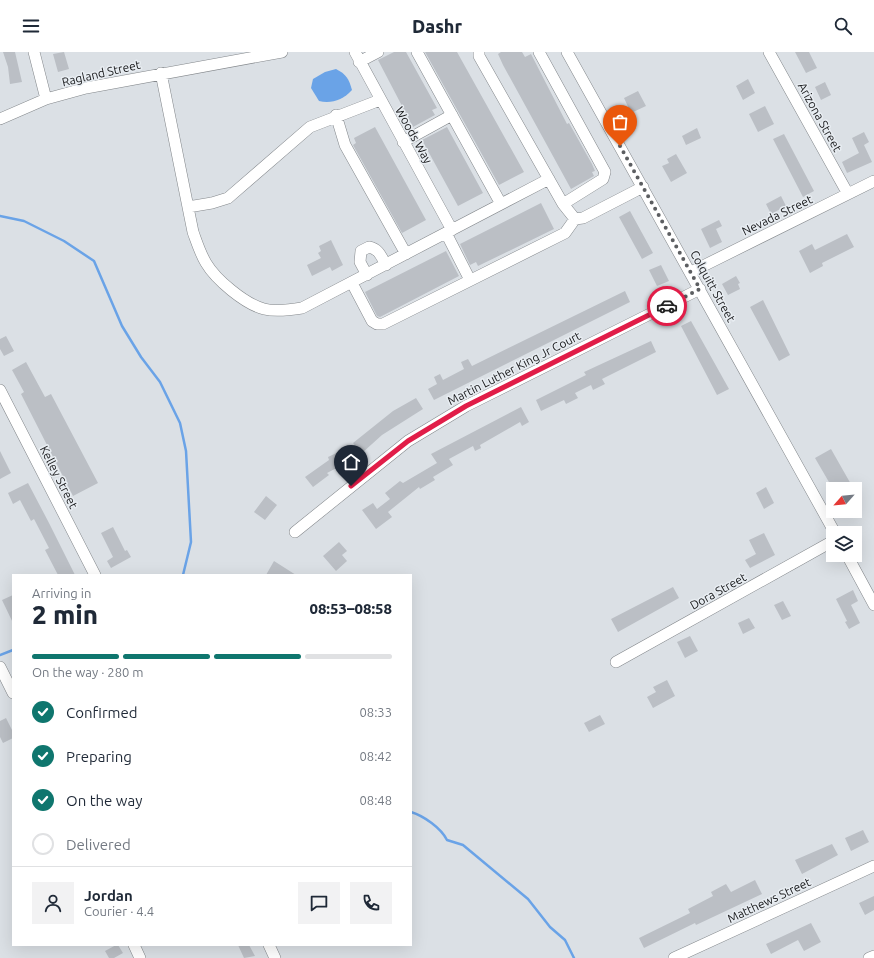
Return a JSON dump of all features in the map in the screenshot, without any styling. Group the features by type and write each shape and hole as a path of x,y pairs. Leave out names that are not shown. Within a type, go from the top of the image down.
{"street":[{"path":"34,52 46,99"},
{"name":"Ragland Street","path":"0,119 46,99 86,88 161,73 282,52"},
{"path":"357,57 378,52"},
{"path":"417,52 501,204"},
{"path":"479,52 479,56 563,204 575,219"},
{"path":"539,52 605,172 603,179 563,204"},
{"name":"Colquitt Street","path":"567,52 691,272 831,526"},
{"name":"Arizona Street","path":"769,52 848,194"},
{"name":"Woods Way","path":"357,57 449,231 470,280"},
{"path":"161,73 188,207 199,249 207,265 224,284 246,301 264,309 286,310 302,308 549,179"},
{"path":"188,207 212,203 228,198 310,127 336,115 380,100"},
{"path":"336,115 345,145 406,254"},
{"path":"403,142 452,115"},
{"name":"Nevada Street","path":"691,272 874,181"},
{"path":"352,283 372,322 383,324 565,232 575,219 583,218 642,187"},
{"path":"367,275 360,262 359,256 361,251 369,246 375,248 379,252 386,265"},
{"name":"Martin Luther King Jr Court","path":"295,532 408,441 466,406 700,289"},
{"name":"Kelley Street","path":"0,390 94,574"},
{"name":"Dora Street","path":"616,662 826,546"},
{"path":"851,562 874,605"},
{"path":"0,667 12,691"},
{"name":"Matthews Street","path":"674,958 874,866"},
{"path":"134,946 140,958"},
{"path":"269,946 275,958"},
{"path":"869,958 874,956"}],"water":[{"path":"336,69 347,77 352,90 341,99 328,102 319,101 311,88 313,79 325,72"}],"building":[{"path":"3,52 15,52 22,82 10,84 8,67"},
{"path":"64,52 69,69 58,72 53,54"},
{"path":"394,52 406,52 437,108 432,110 435,115 413,127 378,60"},
{"path":"425,52 457,52 524,172 499,185"},
{"path":"501,52 522,52 525,57 531,54 567,124 569,123 592,164 595,171 592,172 594,176 571,189 503,65 498,54"},
{"path":"795,52 809,52 817,68 806,73"},
{"path":"748,79 755,93 743,100 736,86"},
{"path":"825,82 831,95 821,100 815,87"},
{"path":"638,91 646,106 631,113 624,98"},
{"path":"765,106 774,124 758,132 749,114"},
{"path":"375,127 426,220 402,233 353,145 356,143 354,138"},
{"path":"447,127 483,193 458,206 422,140"},
{"path":"697,128 701,138 686,145 682,136"},
{"path":"864,132 869,142 864,145 872,162 847,173 842,162 859,153 852,138"},
{"path":"784,134 814,191 803,197 773,139"},
{"path":"676,154 687,173 671,182 662,166 669,163 667,159"},
{"path":"781,196 786,206 771,214 766,204"},
{"path":"541,203 554,229 478,266 476,262 470,265 460,244"},
{"path":"630,211 653,253 642,259 619,217"},
{"path":"719,220 722,226 716,229 722,242 710,248 701,229"},
{"path":"847,234 854,247 822,263 823,266 810,273 799,251 812,244 815,250"},
{"path":"331,240 343,265 332,271 330,267 312,276 307,265 321,258 318,253 321,251 319,246"},
{"path":"446,251 459,276 380,317 377,316 365,292"},
{"path":"661,265 669,281 657,286 649,270"},
{"path":"736,276 740,283 738,284 740,289 728,295 722,284"},
{"path":"625,291 630,302 434,400 428,389 437,384 434,377 440,374 443,380 464,369 461,362 468,359 472,366"},
{"path":"763,300 790,355 779,361 750,307"},
{"path":"691,321 729,389 717,395 681,326"},
{"path":"6,336 14,351 4,356 0,349 0,339"},
{"path":"651,341 656,352 602,379 605,384 593,390 591,385 575,393 578,398 566,404 564,400 541,411 536,400 586,375 584,372"},
{"path":"26,362 45,397 51,394 98,483 73,496 21,394 24,392 12,370"},
{"path":"416,398 423,409 382,435 362,453 353,443 393,411"},
{"path":"521,407 529,422 522,426 520,422 480,445 481,448 475,451 473,446 449,459 453,465 433,477 435,480 420,489 419,487 388,512 392,517 376,529 362,510 373,503 377,509 390,499 385,493 400,481 403,483 437,463 431,454"},
{"path":"347,448 352,460 327,473 329,475 313,487 305,477 329,460 328,457"},
{"path":"831,449 850,482 829,482 815,458"},
{"path":"0,451 11,473 0,479"},
{"path":"28,483 74,574 57,574 45,550 49,548 34,519 31,521 20,500 13,504 8,493"},
{"path":"766,487 774,503 764,509 756,493"},
{"path":"266,496 277,505 265,520 254,512"},
{"path":"113,527 125,551 127,550 131,557 111,568 107,561 113,557 101,533"},
{"path":"764,533 775,555 750,568 745,560 756,554 749,540"},
{"path":"339,542 347,551 342,555 347,561 336,571 323,556"},
{"path":"274,561 294,574 267,574"},
{"path":"673,587 679,598 618,632 611,619"},
{"path":"853,590 858,601 851,605 860,623 849,629 845,622 847,621 836,599"},
{"path":"12,595 12,621 2,600"},
{"path":"783,601 791,616 782,620 774,605"},
{"path":"749,618 755,628 743,634 738,623"},
{"path":"690,636 698,651 685,658 677,642"},
{"path":"667,680 675,696 653,708 647,697 656,692 653,687"},
{"path":"600,715 605,724 589,732 584,723"},
{"path":"6,718 12,730 12,738 3,743 0,737 0,721"},
{"path":"863,830 869,842 851,851 845,838"},
{"path":"832,844 838,855 802,874 795,860"},
{"path":"755,880 762,894 696,925 695,923 644,948 639,938 690,913 688,909 713,896 711,892 726,884 731,892"},
{"path":"874,896 874,910 865,915 859,903"},
{"path":"811,923 821,942 804,951 798,940 771,954 766,944"},
{"path":"114,946 119,946 123,953 114,958 109,958 105,951"},
{"path":"238,946 250,946 255,956 244,958"}],"waterway":[{"path":"0,216 24,221 64,241 94,261 122,326 141,357 160,382 180,423 186,451 191,542 183,574"},
{"path":"0,655 12,650"},
{"path":"412,812 432,823 441,831 447,840 463,845 528,899 550,927 565,940 574,958"}],"way so far":[{"path":"620,146 700,289 667,306"}],"route":[{"path":"351,486 408,441 466,406 667,306"}]}
